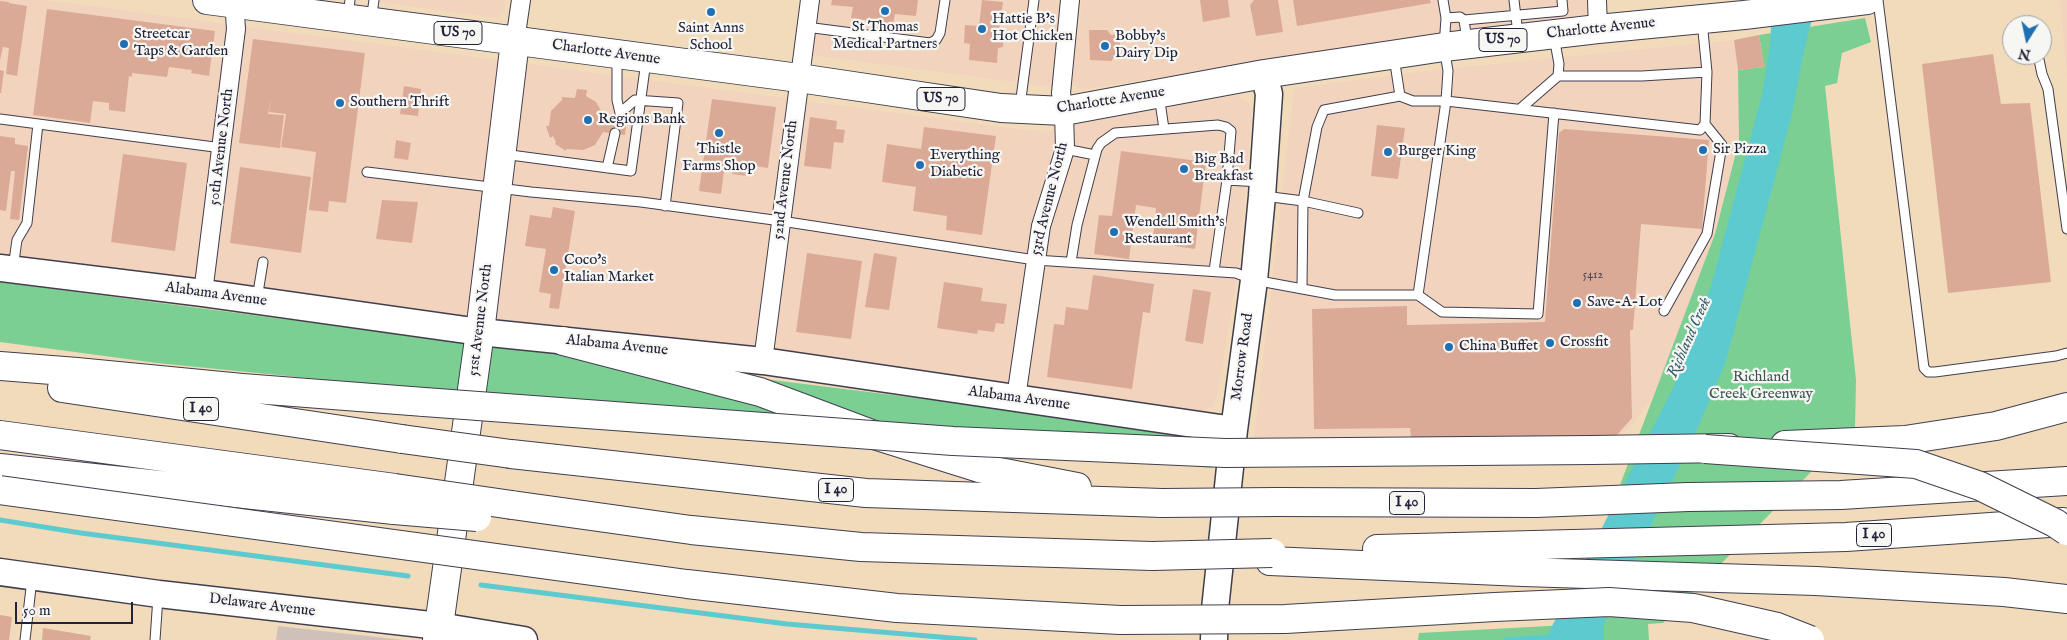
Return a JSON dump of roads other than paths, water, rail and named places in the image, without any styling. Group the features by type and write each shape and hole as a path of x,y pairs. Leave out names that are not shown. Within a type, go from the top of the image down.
{"main road":[{"name":"Charlotte Avenue","path":"207,0 360,10 515,41 1019,109 1064,111 1264,74 1394,54 1458,37 1517,27 1553,35 1868,0"},
{"name":"51st Avenue North","path":"438,633 480,332 515,41"},
{"path":"563,340 760,392 877,436 978,468 1162,503"},
{"path":"0,366 242,388 953,441 1225,453 1705,449 1905,440 1996,426 2067,407"},
{"name":"I 40","path":"0,379 511,454 866,493 1162,503 1536,503 1688,497 1841,495 2067,481"},
{"name":"I 40","path":"0,435 395,499 861,547 1152,556 1271,557 1525,544 1681,543 1846,537 2067,521"},
{"path":"1705,449 1916,464 1980,486 2055,523 2067,531"},
{"path":"0,468 395,499"},
{"path":"0,490 678,583 897,608 1120,620 1285,619 1495,606 1609,602 1693,608 1777,627 1810,640"},
{"path":"1271,557 1523,572 1816,581 2004,592 2067,599"}],"street":[{"name":"51st Avenue North","path":"515,41 521,0"},
{"name":"52nd Avenue North","path":"763,361 810,0"},
{"name":"53rd Avenue North","path":"1016,398 1041,226 1065,149 1064,111 1061,93 1070,0"},
{"path":"1597,0 1598,29"},
{"name":"50th Avenue North","path":"203,293 236,29 234,2"},
{"name":"Morrow Road","path":"1214,640 1215,610 1234,430 1254,280 1269,94 1264,74"},
{"name":"Alabama Avenue","path":"7,268 203,293 480,332 763,361 1234,430"},
{"name":"Delaware Avenue","path":"0,572 438,633 524,640"}],"lane":[{"path":"806,27 930,43 936,40 940,33 945,0"},
{"path":"1019,109 1034,0"},
{"path":"1443,0 1446,18 1458,37"},
{"path":"1514,0 1517,27 1563,11 1562,0"},
{"path":"1868,0 1924,368 1928,372 1934,372 2067,353"},
{"path":"1418,295 1446,101 1448,70 1458,37 1460,17 1446,18"},
{"path":"1302,288 1303,201 1317,127 1324,110 1400,96 1413,101 1446,101 1700,130 1705,124 1707,72 1702,18"},
{"path":"1553,35 1559,64 1558,76"},
{"path":"617,54 617,100 620,113 635,100 678,103 665,206"},
{"path":"1394,54 1400,96"},
{"path":"500,154 630,171 647,58"},
{"path":"2040,65 2048,89 2067,229"},
{"path":"1520,109 1558,76 1642,76 1707,72"},
{"path":"1159,94 1164,129"},
{"path":"367,172 781,221 1035,260 1236,273 1254,280 1335,295 1418,295 1442,312 1538,314 1554,113"},
{"path":"0,119 222,148"},
{"path":"7,268 17,240 27,223 38,124"},
{"path":"1664,311 1707,234 1722,145 1705,124"},
{"path":"1071,262 1077,226 1095,155 1101,143 1115,133 1218,125 1226,127 1231,131 1227,180 1214,271"},
{"path":"607,168 615,133"},
{"path":"1065,149 1095,155"},
{"path":"1227,180 1303,201 1358,213"},
{"path":"257,301 263,262"},
{"path":"25,640 33,576"},
{"path":"155,640 159,594"}],"water":[{"path":"1817,0 1804,50 1792,114 1725,364 1698,427 1604,624 1604,640 1548,640 1549,632 1675,384 1711,286 1762,95 1770,47 1772,7"}],"waterway":[{"path":"0,520 81,533 408,576"},
{"path":"481,585 787,624 975,640"},
{"path":"1506,640 1553,637"}],"place":[{"name":"St Thomas Medical Partners","path":"885,11"},
{"name":"Saint Anns School","path":"711,12"},
{"name":"Hattie B's Hot Chicken","path":"982,29"},
{"name":"Streetcar Taps & Garden","path":"124,44"},
{"name":"Bobby's Dairy Dip","path":"1105,46"},
{"name":"Southern Thrift","path":"340,103"},
{"name":"Regions Bank","path":"588,120"},
{"name":"Thistle Farms Shop","path":"719,133"},
{"name":"Sir Pizza","path":"1703,150"},
{"name":"Burger King","path":"1388,152"},
{"name":"Everything Diabetic","path":"920,165"},
{"name":"Big Bad Breakfast","path":"1184,169"},
{"name":"Wendell Smith's Restaurant","path":"1114,232"},
{"name":"Coco's Italian Market","path":"554,270"},
{"name":"Save-A-Lot","path":"1577,303"},
{"name":"Crossfit","path":"1550,343"},
{"name":"China Buffet","path":"1449,347"}],"water label":[{"name":"Richland Creek","path":"1690,338"}],"park label":[{"name":"Richland Creek Greenway","path":"1761,386"}]}
